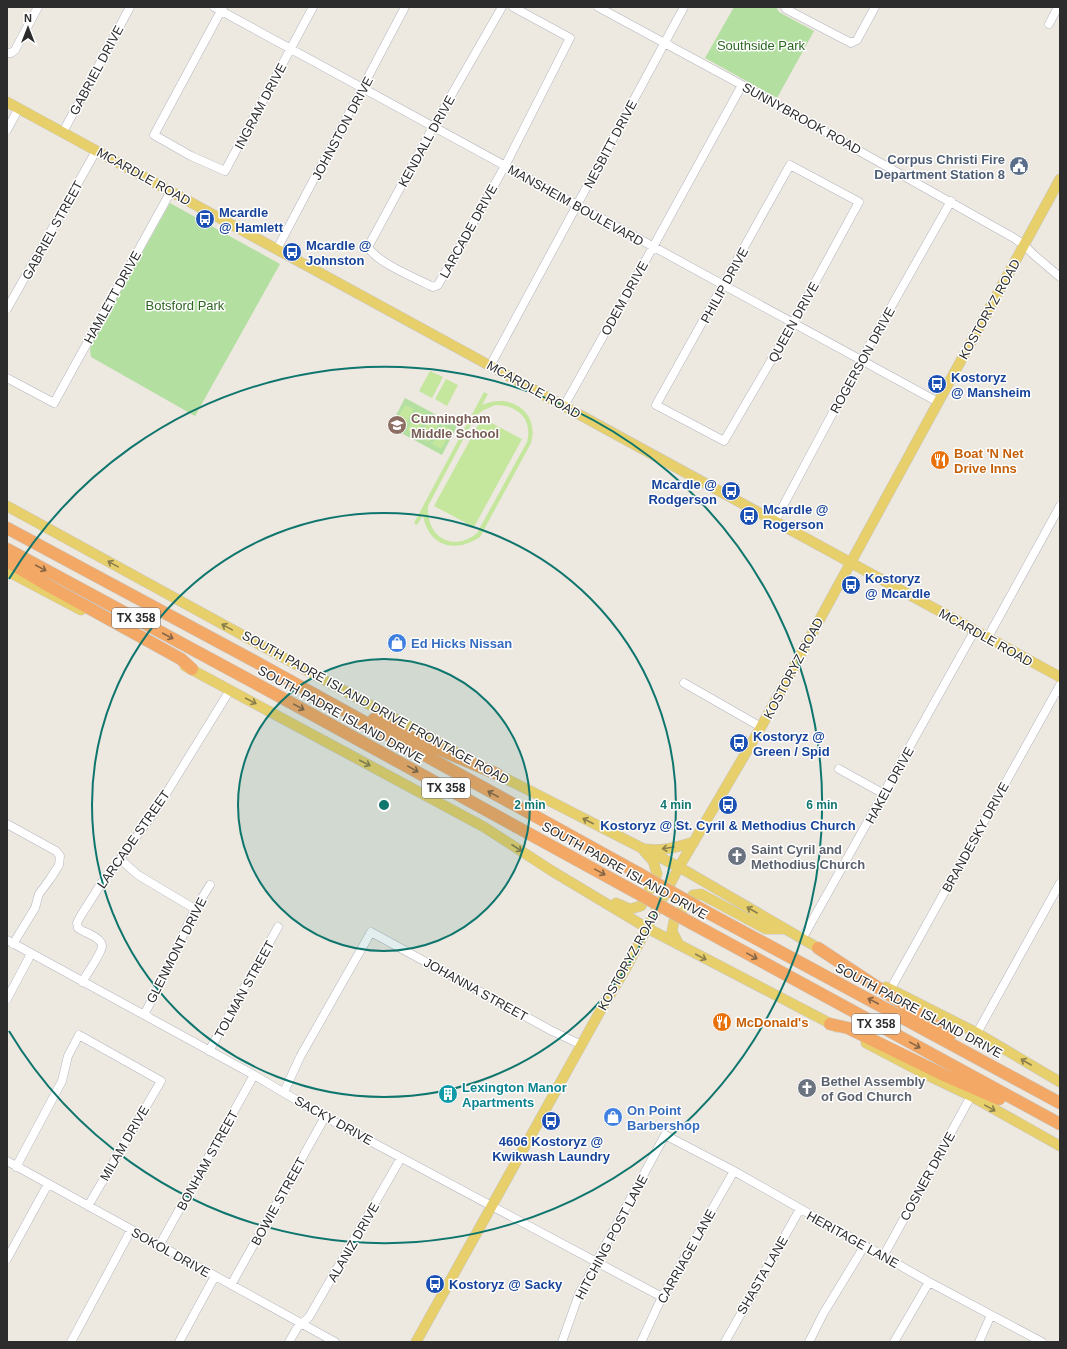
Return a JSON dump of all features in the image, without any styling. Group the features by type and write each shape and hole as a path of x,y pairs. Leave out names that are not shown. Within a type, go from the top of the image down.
{"highway":[{"name":"SOUTH PADRE ISLAND DRIVE","path":"7,528 256,662 703,910 1060,1103"},
{"name":"SOUTH PADRE ISLAND DRIVE","path":"7,549 1060,1124"},
{"path":"7,561 181,659 192,669"},
{"path":"256,662 415,739 497,774"},
{"path":"818,948 1018,1079"},
{"path":"830,1024 848,1028 946,1076 1060,1124"}],"main road":[{"name":"MCARDLE ROAD","path":"7,102 1060,677"},
{"name":"KOSTORYZ ROAD","path":"416,1342 598,1015 626,968 679,867 761,727 1060,179"},
{"name":"SOUTH PADRE ISLAND DRIVE FRONTAGE ROAD","path":"7,506 497,774 679,867 890,990 977,1033 1060,1082"},
{"path":"7,571 484,827 552,871 647,928 900,1062 971,1096 1060,1146"},
{"path":"643,849 653,850 681,846 694,842"},
{"path":"552,871 630,909 641,906 658,874 653,862 643,849"},
{"path":"679,945 672,931 674,921 692,895 701,894 766,929 785,929"}],"street":[{"path":"7,53 11,53 15,50 38,7"},
{"name":"GABRIEL DRIVE","path":"63,132 130,7"},
{"name":"INGRAM DRIVE","path":"219,8 154,134 191,156 225,172 313,7"},
{"name":"JOHNSTON DRIVE","path":"277,249 405,7"},
{"name":"KENDALL DRIVE","path":"393,267 371,253 368,247 433,126 502,7"},
{"name":"LARCADE DRIVE","path":"393,267 433,287 438,285 505,166 570,38 513,7"},
{"name":"SUNNYBROOK ROAD","path":"598,7 742,84 951,201 1024,245 1060,277"},
{"name":"NESBITT DRIVE","path":"490,366 684,7"},
{"path":"785,7 786,9 850,43 857,40 875,7"},
{"path":"1049,24 1058,7"},
{"name":"MANSHEIM BOULEVARD","path":"219,8 290,49 938,402"},
{"name":"ODEM DRIVE","path":"564,406 742,84"},
{"path":"7,130 19,108"},
{"name":"GABRIEL STREET","path":"7,309 96,150"},
{"name":"PHILIP DRIVE","path":"690,424 656,405 790,165 824,184"},
{"name":"QUEEN DRIVE","path":"690,424 724,442 792,323 859,202 824,184"},
{"name":"HAMLETT DRIVE","path":"7,378 54,403 171,191"},
{"name":"ROGERSON DRIVE","path":"775,521 861,360 951,201"},
{"path":"988,637 1060,506"},
{"name":"HAKEL DRIVE","path":"802,939 975,630"},
{"path":"684,683 761,727"},
{"name":"BRANDESKY DRIVE","path":"890,990 1060,685"},
{"name":"LARCADE STREET","path":"82,982 101,953 102,946 101,942 94,936 81,931 78,928 77,923 80,917 104,879 156,810 230,690"},
{"path":"838,768 884,794"},
{"path":"7,824 56,851 60,856 59,865 39,894 35,908 10,942"},
{"path":"120,859 138,875 196,909"},
{"path":"977,1033 1060,884"},
{"name":"GLENMONT DRIVE","path":"144,1015 196,909 210,885"},
{"name":"TOLMAN STREET","path":"209,1051 278,927"},
{"name":"JOHANNA STREET","path":"284,1092 300,1057 371,932 582,1045"},
{"name":"SACKY DRIVE","path":"10,942 284,1092 325,1117 662,1297"},
{"path":"7,999 32,954"},
{"name":"MILAM DRIVE","path":"16,1167 62,1081 68,1056 79,1035 161,1080 88,1206"},
{"name":"BONHAM STREET","path":"159,1246 254,1076"},
{"name":"COSNER DRIVE","path":"884,1255 971,1096"},
{"name":"BOWIE STREET","path":"231,1285 325,1117"},
{"name":"HERITAGE LANE","path":"665,1135 734,1171 884,1255 929,1282 1042,1342"},
{"name":"HITCHING POST LANE","path":"562,1342 579,1294 595,1261 665,1135"},
{"name":"ALANIZ DRIVE","path":"289,1342 297,1328 309,1317 402,1158"},
{"name":"SOKOL DRIVE","path":"7,1162 335,1342"},
{"name":"CARRIAGE LANE","path":"641,1342 662,1297 734,1171"},
{"path":"7,1259 48,1184"},
{"name":"SHASTA LANE","path":"725,1342 800,1209"},
{"path":"71,1342 131,1230"},
{"path":"809,1342 823,1314 865,1245"},
{"path":"179,1342 215,1276"},
{"path":"894,1342 929,1282"},
{"path":"979,1342 992,1315"}],"green space":[{"name":"Southside Park","path":"734,7 776,7 779,12 814,31 777,98 705,58"},
{"name":"Botsford Park","path":"170,203 280,264 195,416 91,357 90,351 91,345"},
{"path":"430,371 443,377 432,398 419,391"},
{"path":"446,379 458,385 447,406 435,399"},
{"path":"484,392 488,394 482,405 503,401 512,403 527,414 531,422 533,432 531,443 480,537 471,542 452,546 444,544 430,534 423,515 417,525 414,523","holes":["495,405 517,411 526,420 528,427 527,442 477,533 468,539 459,542 443,539 431,526 428,506 475,417 482,411"]},
{"path":"405,398 457,426 442,455 390,427"},
{"path":"405,405 414,409 404,428 395,423"},
{"path":"418,411 427,416 416,435 407,430"},
{"path":"430,418 439,423 429,442 420,437"},
{"path":"482,418 522,439 474,527 434,506"},
{"path":"443,425 452,430 441,449 432,444"}],"place":[{"name":"Corpus Christi Fire Department Station 8","path":"1019,166"},
{"name":"Mcardle @ Hamlett","path":"205,219"},
{"name":"Mcardle @ Johnston","path":"292,252"},
{"name":"Kostoryz @ Mansheim","path":"937,384"},
{"name":"Cunningham Middle School","path":"397,425"},
{"name":"Boat 'N Net Drive Inns","path":"940,460"},
{"name":"Mcardle @ Rodgerson","path":"731,491"},
{"name":"Mcardle @ Rogerson","path":"749,516"},
{"name":"Kostoryz @ Mcardle","path":"851,585"},
{"name":"Ed Hicks Nissan","path":"397,643"},
{"name":"Kostoryz @ Green / Spid","path":"739,743"},
{"name":"Kostoryz @ St. Cyril & Methodius Church","path":"728,805"},
{"name":"Saint Cyril and Methodius Church","path":"737,856"},
{"name":"McDonald's","path":"722,1022"},
{"name":"Bethel Assembly of God Church","path":"807,1088"},
{"name":"Lexington Manor Apartments","path":"448,1094"},
{"name":"On Point Barbershop","path":"613,1117"},
{"name":"4606 Kostoryz @ Kwikwash Laundry","path":"551,1121"},
{"name":"Kostoryz @ Sacky","path":"435,1284"}]}
